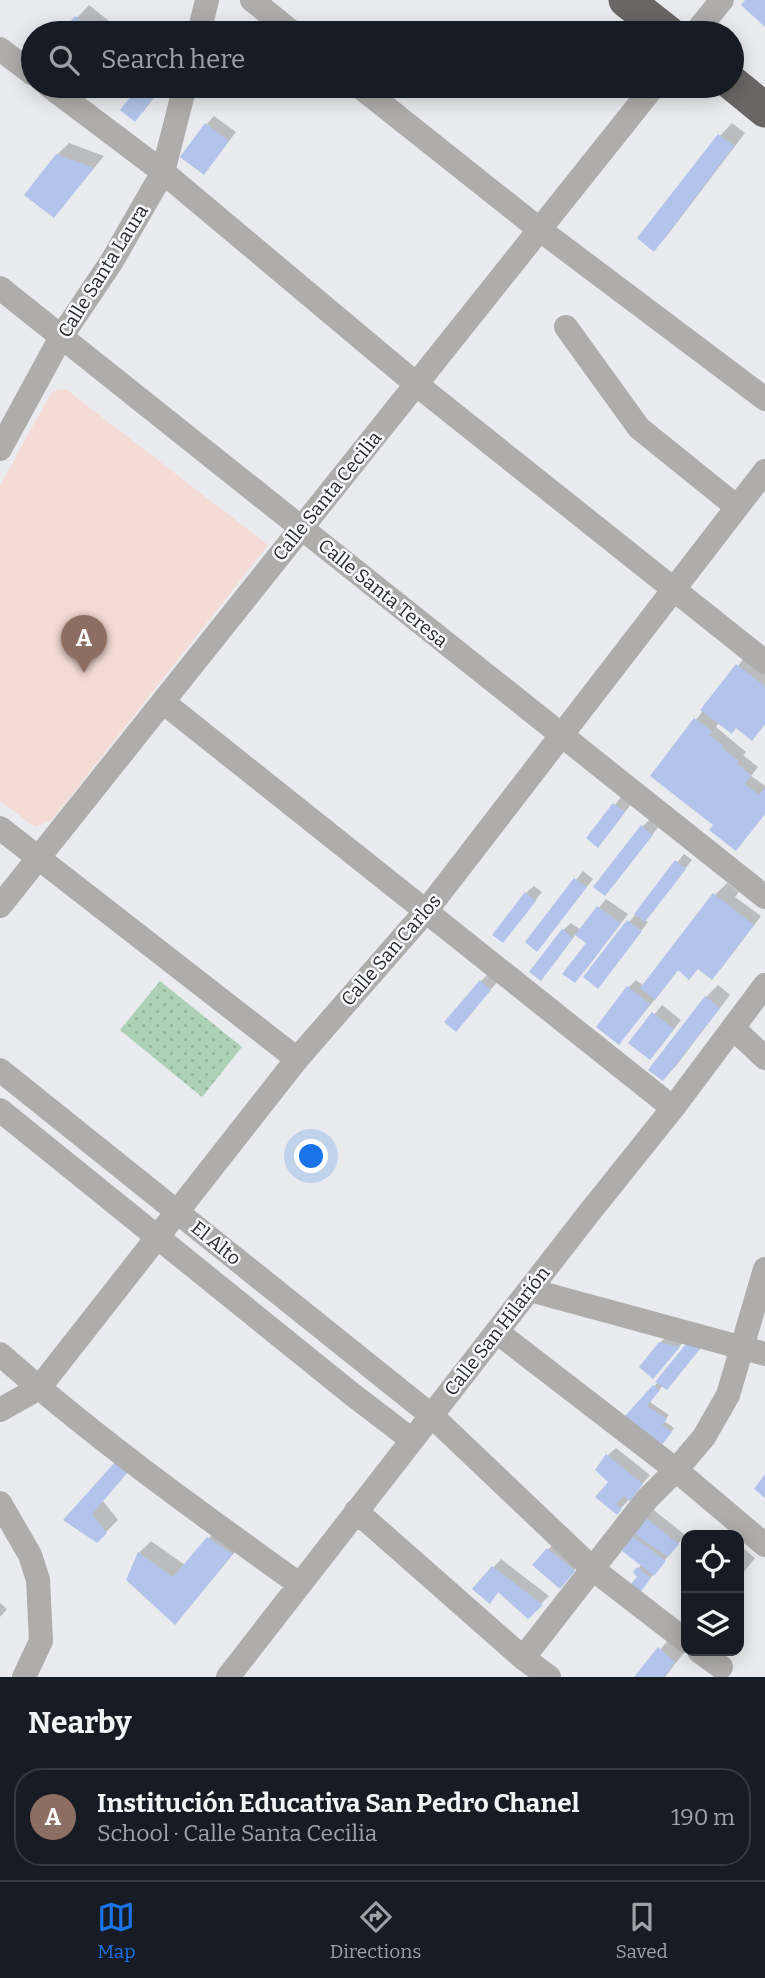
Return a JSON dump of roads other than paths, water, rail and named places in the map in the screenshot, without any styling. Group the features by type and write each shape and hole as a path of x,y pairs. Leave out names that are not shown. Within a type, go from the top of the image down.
{"highway":[{"path":"626,0 653,21"},
{"path":"744,93 765,110"}],"street":[{"path":"202,21 207,0"},
{"path":"252,0 278,21"},
{"path":"702,21 713,3"},
{"path":"0,49 21,65"},
{"path":"65,98 163,172 416,384 765,662"},
{"name":"Calle Santa Laura","path":"0,449 61,337 112,261 163,172 183,98"},
{"path":"374,98 539,229 765,399"},
{"name":"Calle Santa Cecilia","path":"0,906 644,98"},
{"name":"Calle Santa Teresa","path":"0,288 765,897"},
{"path":"566,327 639,428 737,507"},
{"name":"Calle San Carlos","path":"0,1410 39,1388 297,1059 426,911 765,471"},
{"path":"163,702 673,1108"},
{"path":"0,828 297,1059"},
{"name":"Calle San Hilarión","path":"228,1677 673,1108 765,985"},
{"path":"733,1028 765,1058"},
{"name":"El Alto","path":"0,1070 432,1416 594,1570 681,1637"},
{"name":"El Alto","path":"0,1110 412,1440"},
{"path":"523,1658 647,1499 677,1470 704,1437 753,1350 765,1269"},
{"path":"530,1290 753,1350"},
{"path":"497,1332 677,1470 765,1545"},
{"path":"0,1354 39,1388 190,1506 299,1584"},
{"path":"0,1503 30,1555 38,1580 41,1641 24,1677"},
{"path":"356,1511 523,1658 549,1677"},
{"path":"706,1656 721,1667"}],"place":[{"name":"Institución Educativa San Pedro Chanel","path":"84,673"}]}
